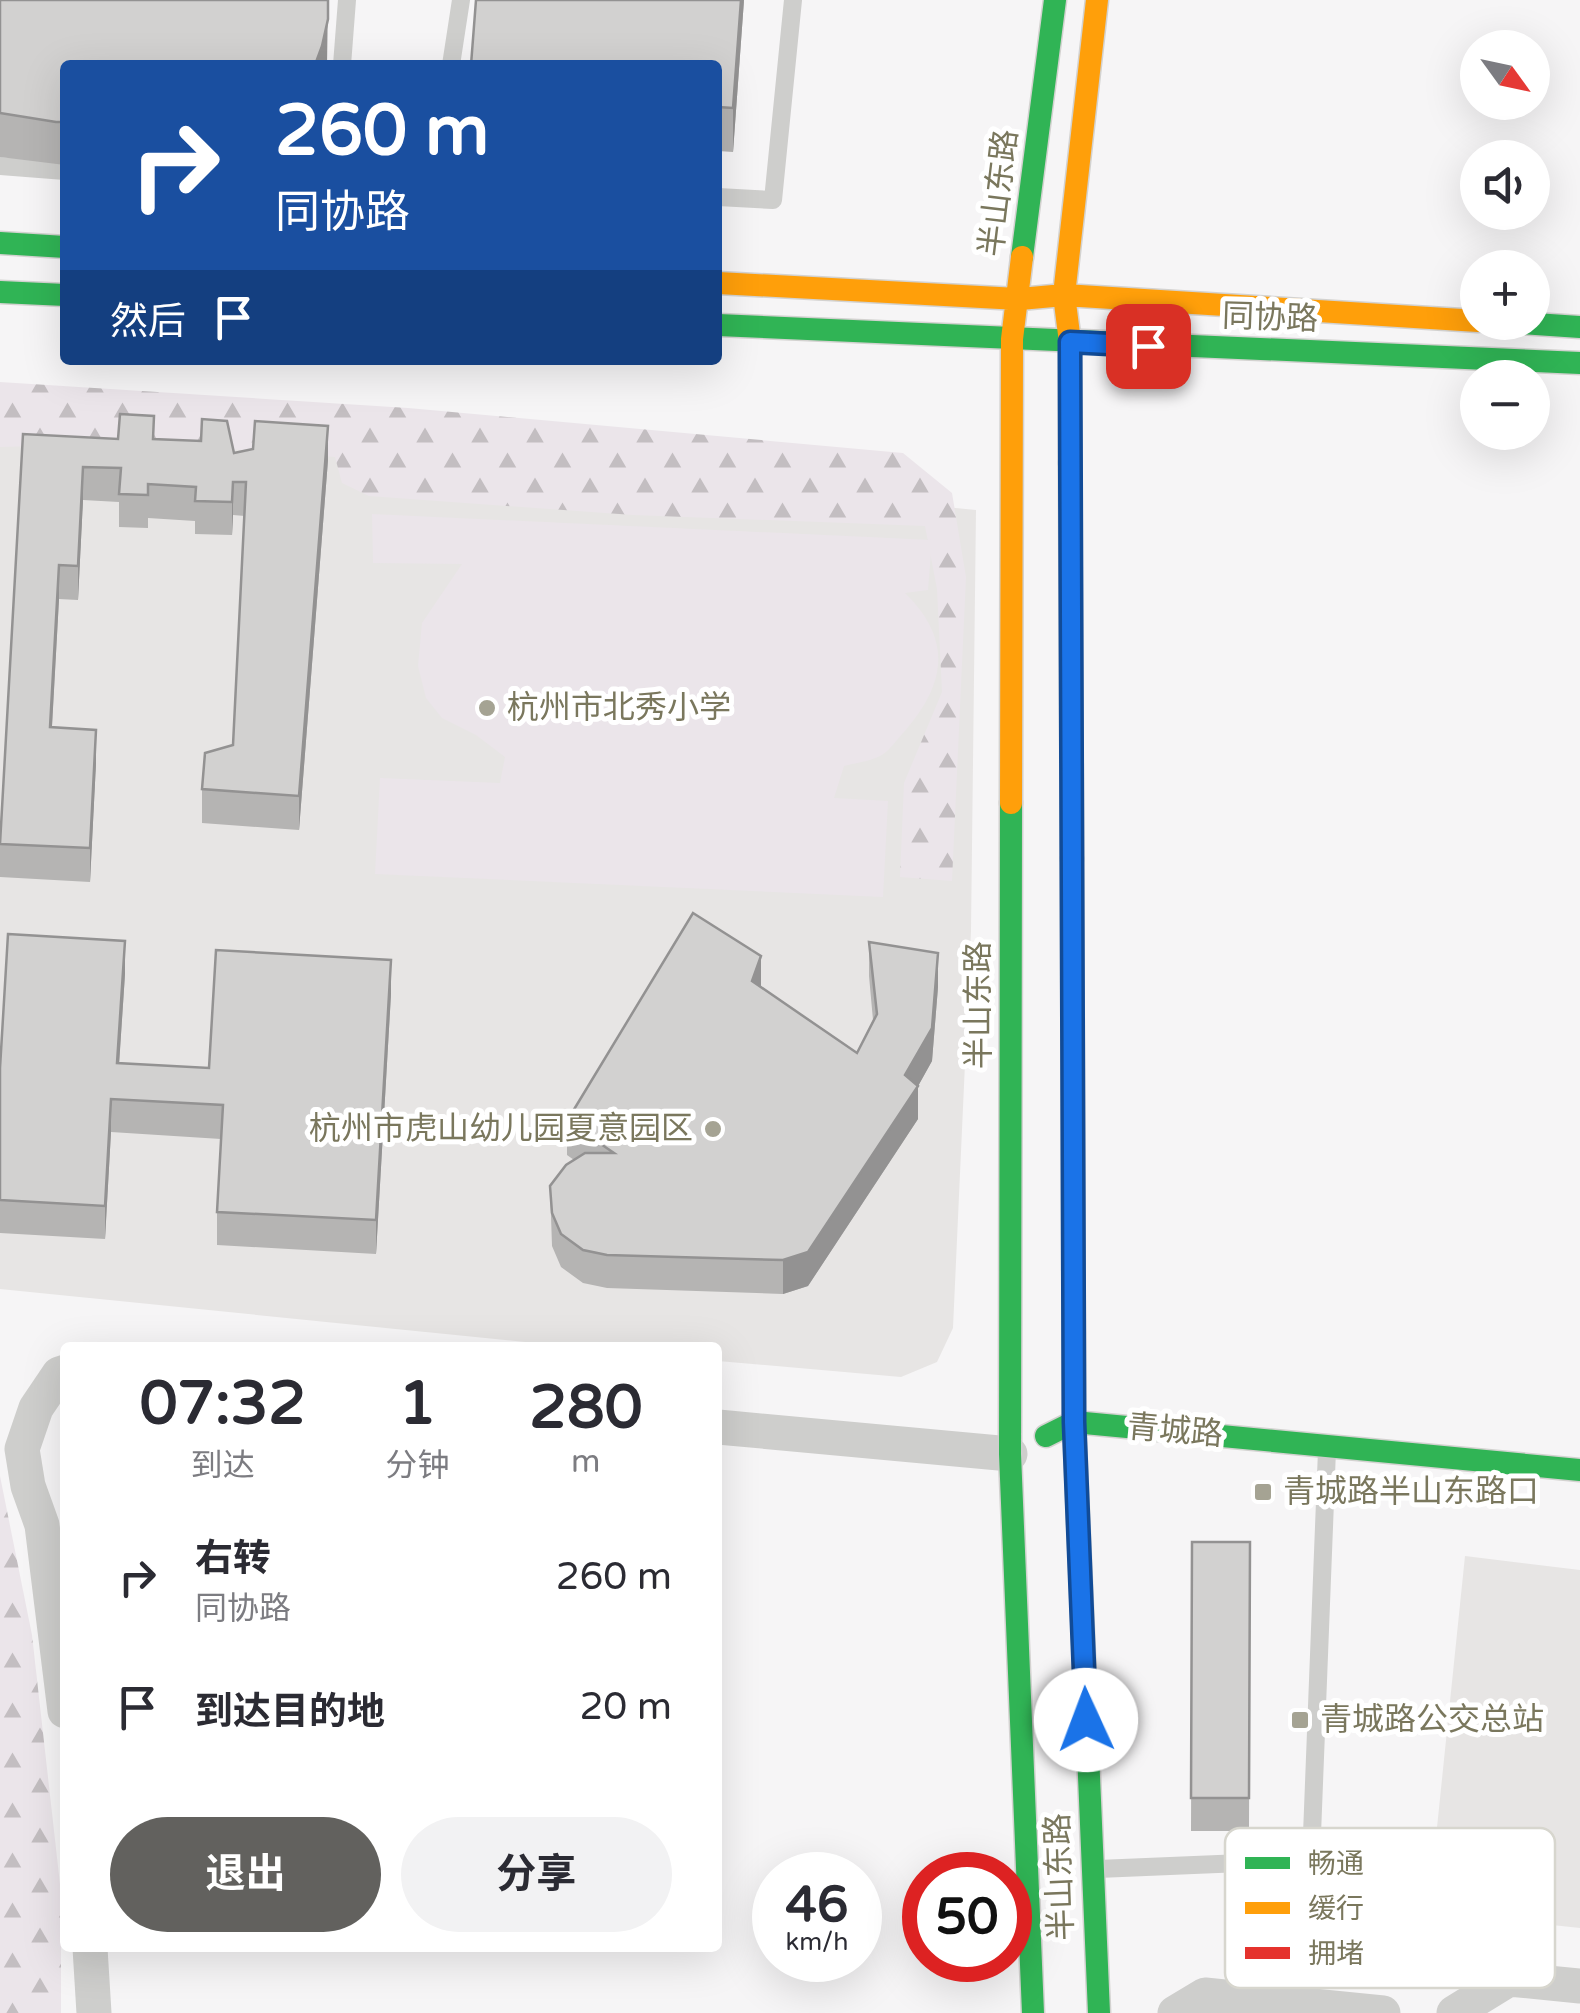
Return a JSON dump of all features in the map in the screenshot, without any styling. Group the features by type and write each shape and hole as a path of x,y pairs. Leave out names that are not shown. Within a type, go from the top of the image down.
{"main road":[{"name":"半山东路","path":"1033,2013 1010,1454 1012,339 1055,0"},
{"name":"半山东路","path":"1097,0 1064,296 1070,342 1074,1422 1099,2013"},
{"path":"0,243 60,247"},
{"name":"同协路","path":"722,283 1020,299 1064,296 1460,320"},
{"path":"0,292 60,296"},
{"path":"1550,325 1580,327"},
{"name":"同协路","path":"722,326 1580,364"},
{"path":"1010,1454 1074,1422"},
{"name":"青城路","path":"1074,1422 1580,1470"}],"street":[{"path":"60,1376 36,1408 22,1449 28,1486 42,1526 60,1671"},
{"path":"722,1427 1010,1454"},
{"path":"90,1952 94,2013"},
{"path":"1555,1984 1580,1986"},
{"path":"1454,2013 1494,1988"},
{"path":"1175,2013 1205,1995 1383,2013"}],"lane":[{"path":"342,60 347,0"},
{"path":"453,60 461,0"},
{"path":"722,197 772,200 793,0"},
{"path":"0,166 60,171"},
{"path":"1312,1828 1328,1445"},
{"path":"1093,1869 1225,1864"}],"shaded area":[{"name":"杭州市北秀小学","path":"0,414 976,510 971,931 953,1328 937,1362 901,1377 722,1361 722,1342 525,1342 0,1289"},
{"path":"1465,1556 1580,1570 1580,1928 1555,1925 1555,1828 1437,1828"}],"green space":[{"path":"0,382 408,408 903,453 952,493 966,577 952,881 900,877 904,783 942,692 937,589 925,526 633,515 369,496 342,483 335,457 147,443 0,447"},
{"path":"372,514 932,540 928,590 905,593 931,627 937,644 936,679 918,714 888,750 873,759 844,766 834,798 888,801 883,897 375,874 380,778 500,783 505,757 476,735 442,718 426,698 418,666 422,623 462,564 373,563"},
{"path":"0,1476 32,1635 60,1884 61,2013 0,2013"}],"building":[{"path":"0,0 328,0 328,19 317,60 60,60 60,122 0,113"},
{"path":"476,0 741,0 733,108 722,107 722,60 471,60"},
{"path":"120,414 154,416 153,439 201,441 202,419 227,421 234,453 253,449 255,421 328,426 299,796 202,789 205,753 233,745 246,482 233,482 232,502 195,501 196,487 148,484 148,495 119,494 121,468 83,467 78,566 59,565 50,727 96,730 90,848 0,844 23,434 118,439"},
{"path":"693,913 761,956 752,981 857,1053 877,1014 869,942 938,953 932,1028 905,1075 918,1086 808,1252 783,1260 607,1255 583,1250 561,1234 552,1213 550,1186 566,1165 585,1153 614,1153 567,1121"},
{"path":"8,934 125,941 117,1063 209,1068 216,950 391,960 376,1220 217,1212 223,1105 111,1099 105,1206 0,1200 0,1068"},
{"path":"1192,1542 1250,1542 1249,1798 1191,1798"}],"traffic: fast":[{"path":"1022,257 1055,0"},
{"path":"0,243 60,247"},
{"path":"0,292 60,295"},
{"path":"722,325 1580,363"},
{"path":"1550,325 1580,327"},
{"path":"1011,803 1010,1454 1033,2013"},
{"path":"1072,859 1074,1422 1099,2013"},
{"path":"1046,1436 1074,1422 1580,1470"}],"traffic: slow":[{"path":"1070,463 1070,342 1064,295 1097,0"},
{"path":"1011,803 1012,339 1022,257"},
{"path":"722,283 1020,299 1064,295 1460,320"}],"traffic: jam":[{"path":"1070,463 1072,859"}],"place":[{"name":"杭州市北秀小学","path":"487,708"},
{"name":"杭州市虎山幼儿园夏意园区","path":"713,1129"},
{"name":"青城路半山东路口","path":"1263,1492"},
{"name":"青城路公交总站","path":"1300,1720"}],"route":[{"path":"1086,1720 1074,1422 1070,342 1148,346"}]}
